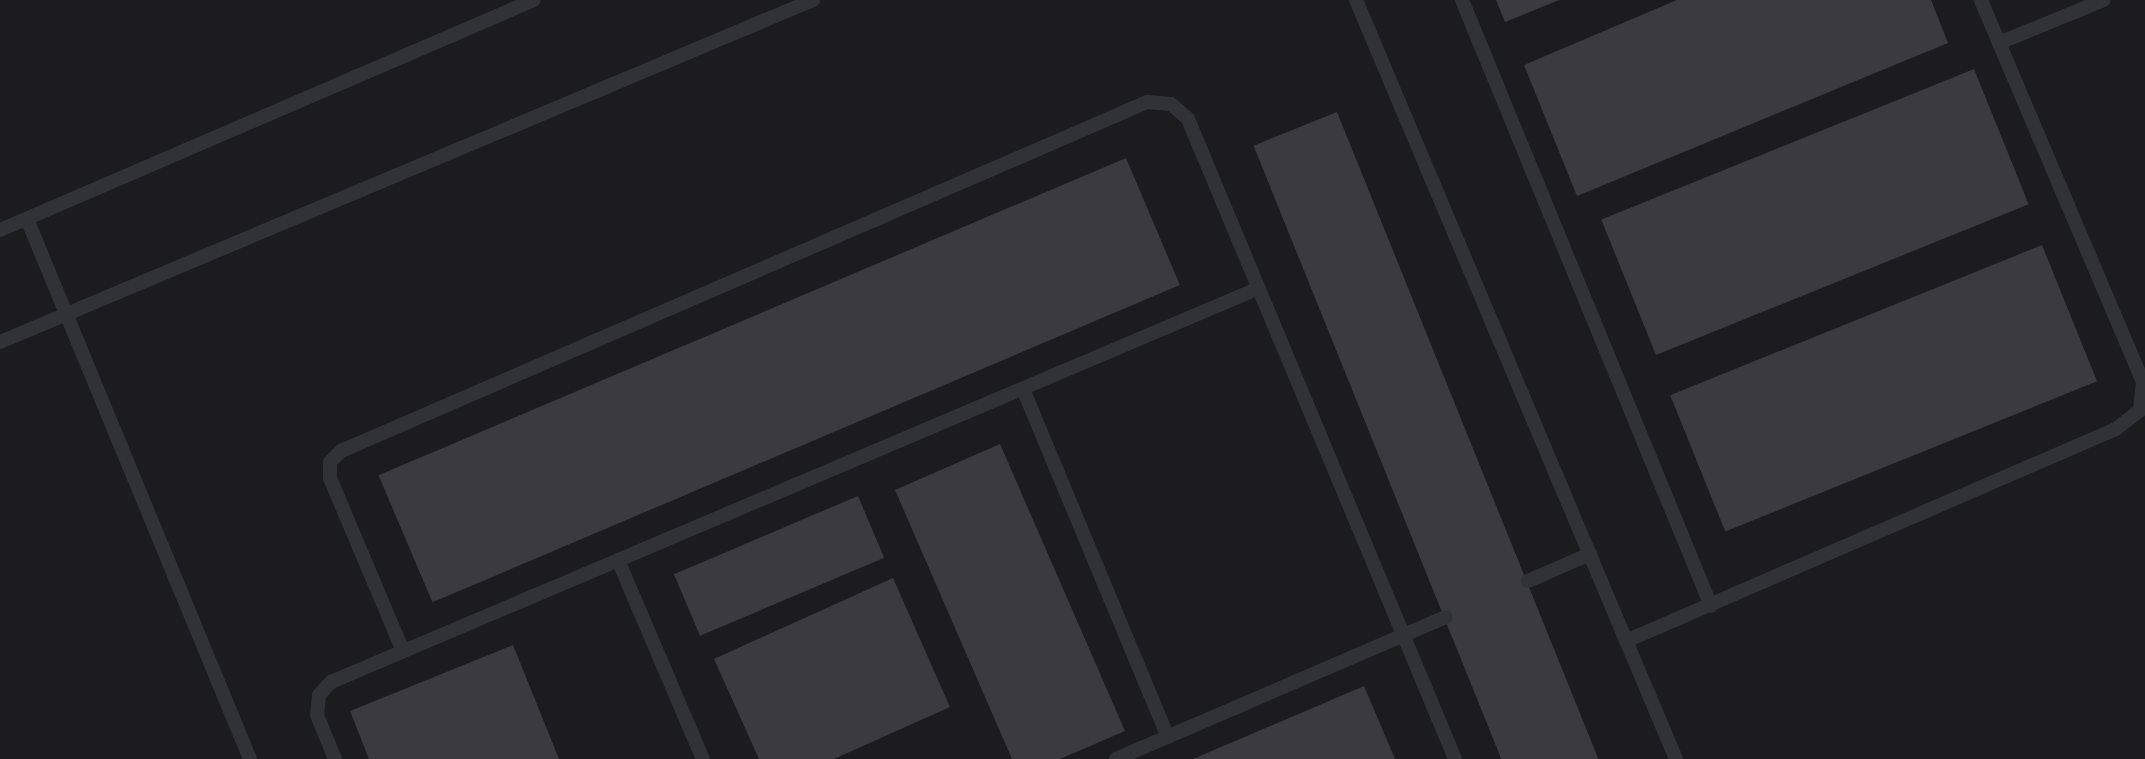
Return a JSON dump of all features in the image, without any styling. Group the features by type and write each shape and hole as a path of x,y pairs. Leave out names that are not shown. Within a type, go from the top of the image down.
{"lane":[{"path":"0,230 534,0"},
{"path":"0,342 813,0"},
{"path":"1356,0 1676,759"},
{"path":"1462,0 1711,606"},
{"path":"1626,640 1711,606 2116,429 2140,410 2143,382 1980,0"},
{"path":"1999,43 2104,0"},
{"path":"403,651 330,478 330,462 341,451 1147,102 1171,104 1188,119 1455,759"},
{"path":"27,219 250,759"},
{"path":"335,759 317,715 318,695 331,682 1259,289"},
{"path":"1023,389 1168,737"},
{"path":"1528,581 1590,554"},
{"path":"618,560 703,759"},
{"path":"1116,759 1446,617"}],"shaded area":[{"path":"0,0 2145,0 2145,759 0,759"}],"building":[{"path":"1496,0 1559,0 1505,22"},
{"path":"1677,0 1931,0 1948,43 1577,196 1524,65"},
{"path":"1974,69 2029,204 1656,355 1601,220"},
{"path":"1337,112 1598,759 1501,759 1254,146"},
{"path":"1126,158 1180,285 432,602 379,475"},
{"path":"2042,245 2097,381 1725,532 1670,395"},
{"path":"1000,444 1125,731 1060,759 1012,759 895,490"},
{"path":"858,496 884,558 700,636 674,574"},
{"path":"893,578 950,707 834,759 759,759 714,659"},
{"path":"513,645 559,759 369,759 350,711"},
{"path":"1364,686 1395,759 1193,759"}]}
